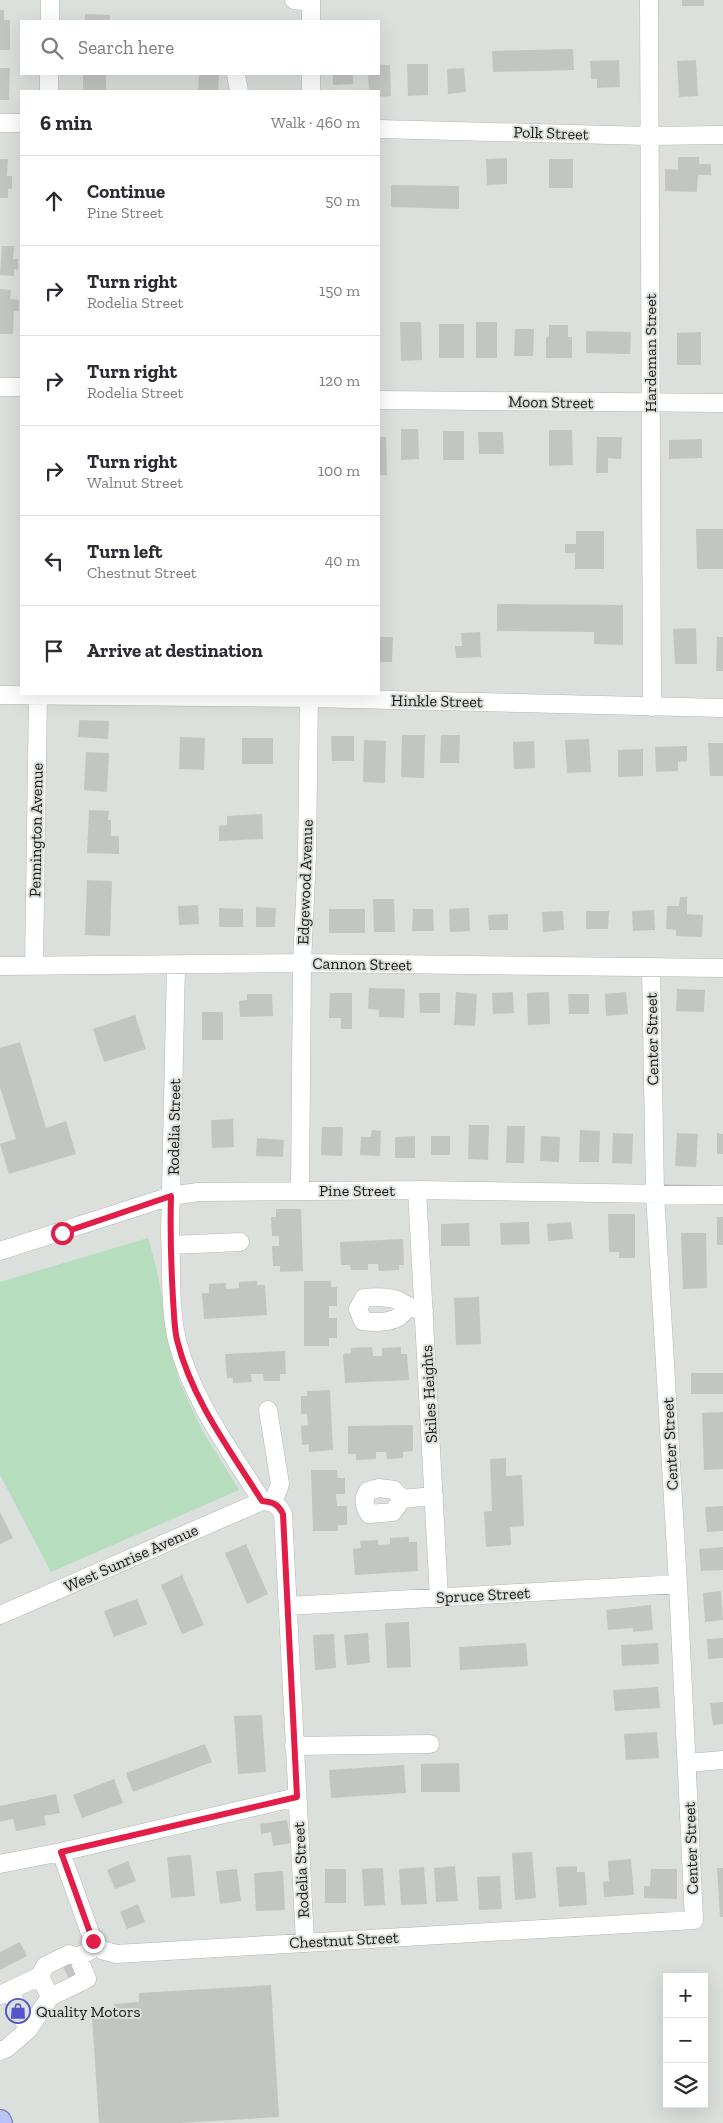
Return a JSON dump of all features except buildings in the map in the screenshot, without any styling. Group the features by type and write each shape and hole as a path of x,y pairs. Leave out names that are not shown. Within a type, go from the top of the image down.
{"street":[{"path":"50,0 50,20"},
{"name":"Hardeman Street","path":"649,0 648,136 652,707"},
{"path":"305,1 311,20"},
{"path":"49,75 49,90"},
{"path":"236,75 239,90"},
{"path":"311,75 311,90"},
{"path":"0,123 20,123"},
{"name":"Polk Street","path":"380,128 648,136 723,136"},
{"path":"0,387 20,387"},
{"name":"Moon Street","path":"380,400 723,403"},
{"name":"Hinkle Street","path":"0,695 309,696 723,708"},
{"name":"Pennington Avenue","path":"34,966 38,695"},
{"name":"Edgewood Avenue","path":"300,1190 302,963 307,856 309,696"},
{"name":"Cannon Street","path":"0,966 302,963 723,968"},
{"name":"Rodelia Street","path":"176,965 171,1244 177,1338 184,1364 204,1410 268,1502 280,1506 283,1514 305,1942"},
{"name":"Center Street","path":"651,967 655,1194 678,1584 694,1920"},
{"name":"Pine Street","path":"0,1251 171,1196 198,1192 417,1190 723,1195"},
{"name":"Skiles Heights","path":"417,1190 416,1309 434,1496 440,1598"},
{"path":"171,1244 240,1242"},
{"path":"268,1410 280,1484 268,1502"},
{"path":"402,1499 434,1496"},
{"name":"West Sunrise Avenue","path":"0,1615 268,1502"},
{"name":"Spruce Street","path":"288,1606 678,1584"},
{"path":"294,1746 430,1744"},
{"path":"687,1763 723,1760"},
{"path":"0,1864 61,1852 297,1797"},
{"path":"28,2030 5,1993 40,1976 45,1966 69,1954 78,1957 98,1946 93,1941 61,1852"},
{"name":"Chestnut Street","path":"98,1946 102,1950 116,1954 694,1920"},
{"path":"2,2044 28,2030 50,1997 87,1979 78,1957"},
{"path":"40,1976 50,1997"}],"green space":[{"path":"148,1238 156,1266 179,1381 202,1430 239,1490 51,1572 0,1475 0,1282"}],"place":[{"name":"Quality Motors","path":"18,2011"}],"route":[{"path":"62,1233 171,1196 170,1234 174,1314 177,1338 184,1364 204,1410 262,1501 273,1502 280,1506 283,1514 297,1797 61,1852 93,1941"}]}
